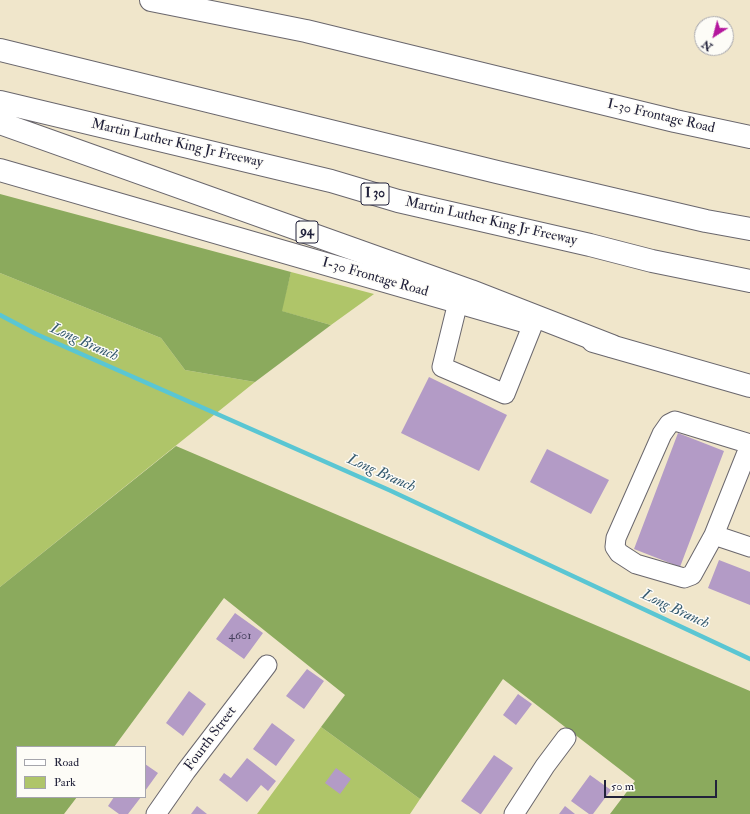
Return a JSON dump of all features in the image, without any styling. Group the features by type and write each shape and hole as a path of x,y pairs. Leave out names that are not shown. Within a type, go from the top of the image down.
{"main road":[{"name":"I-30 Frontage Road","path":"151,0 306,31 668,119 750,137"},
{"path":"0,50 505,174 706,221 750,229"},
{"name":"Martin Luther King Jr Freeway","path":"0,102 331,181 398,200 652,261 750,281"},
{"name":"94","path":"0,123 471,291 612,346"},
{"name":"I-30 Frontage Road","path":"0,170 750,386"}],"street":[{"path":"458,302 442,367 505,394 533,324"},
{"path":"675,421 750,444 714,535 692,575 684,578 636,564 619,553 615,547 616,538 662,434 669,424 675,421"},
{"path":"714,535 750,547"},
{"name":"Fourth Street","path":"156,814 186,771 267,665"},
{"path":"514,814 545,766 566,738"}],"green space":[{"path":"0,194 291,272 282,311 331,325 255,382 185,370 161,338 0,273"},
{"path":"291,272 374,294 331,325 281,311"},
{"path":"0,273 161,338 185,370 255,382 0,587"},
{"path":"176,446 750,691 750,814 610,814 635,781 503,679 420,799 321,727 345,695 224,598 115,746 16,746 16,798 76,798 64,814 0,814 0,587"},
{"path":"321,727 420,799 410,814 257,814"}],"building":[{"path":"429,377 507,415 479,471 401,433"},
{"path":"678,433 724,451 680,567 634,549"},
{"path":"547,449 609,480 591,514 530,482"},
{"path":"719,560 750,572 750,605 708,588"},
{"path":"235,613 263,633 244,659 216,639"},
{"path":"307,669 324,681 304,709 286,696"},
{"path":"189,691 206,704 183,736 166,723"},
{"path":"518,694 532,704 516,725 503,715"},
{"path":"272,723 295,740 276,766 253,749"},
{"path":"494,755 513,768 480,814 461,801"},
{"path":"247,758 276,781 268,791 261,785 247,802 219,780 224,773 231,778"},
{"path":"146,765 158,773 146,790"},
{"path":"336,768 351,779 340,794 325,783"},
{"path":"590,775 611,790 593,814 589,814 571,801"},
{"path":"113,798 140,798 128,814 119,814 108,806"},
{"path":"197,806 207,814 191,814"},
{"path":"565,806 575,814 559,814"}],"waterway":[{"name":"Long Branch","path":"0,315 36,334 389,490 750,659"}]}
